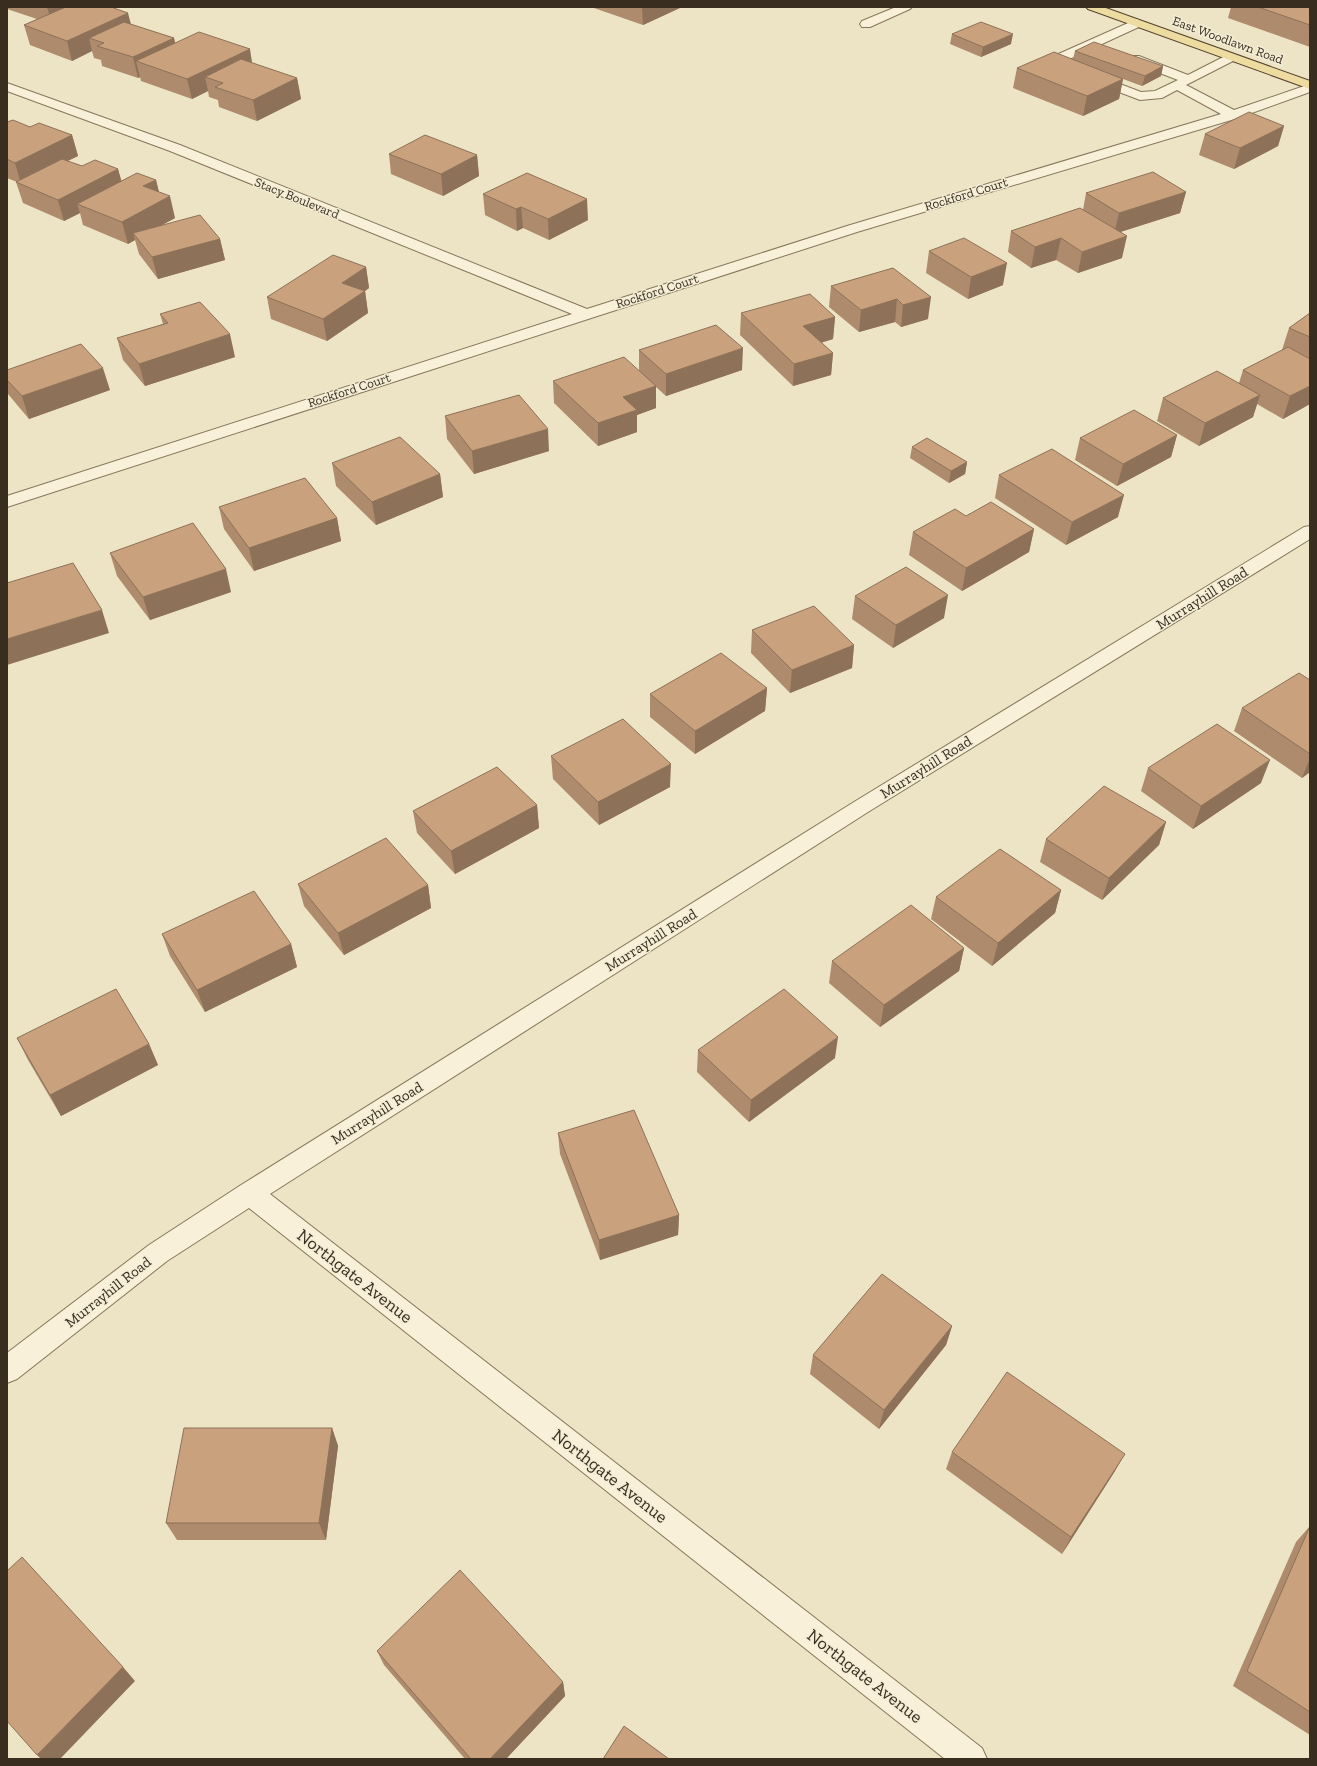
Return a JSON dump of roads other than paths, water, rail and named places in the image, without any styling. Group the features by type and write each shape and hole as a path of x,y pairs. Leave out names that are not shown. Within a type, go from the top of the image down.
{"main road":[{"name":"East Woodlawn Road","path":"1092,7 1232,57 1310,87"}],"street":[{"path":"866,24 906,7"},
{"path":"1137,23 1058,59 1060,65 1140,96 1158,95 1232,57"},
{"path":"1093,44 1107,49"},
{"path":"1122,54 1188,79"},
{"path":"1176,85 1234,115"},
{"name":"Stacy Boulevard","path":"7,87 175,148 586,314"},
{"name":"Rockford Court","path":"7,502 852,229 1234,115 1310,87"},
{"name":"Murrayhill Road","path":"7,1370 158,1252 862,807 1310,531"},
{"name":"Northgate Avenue","path":"250,1193 971,1759"}]}
